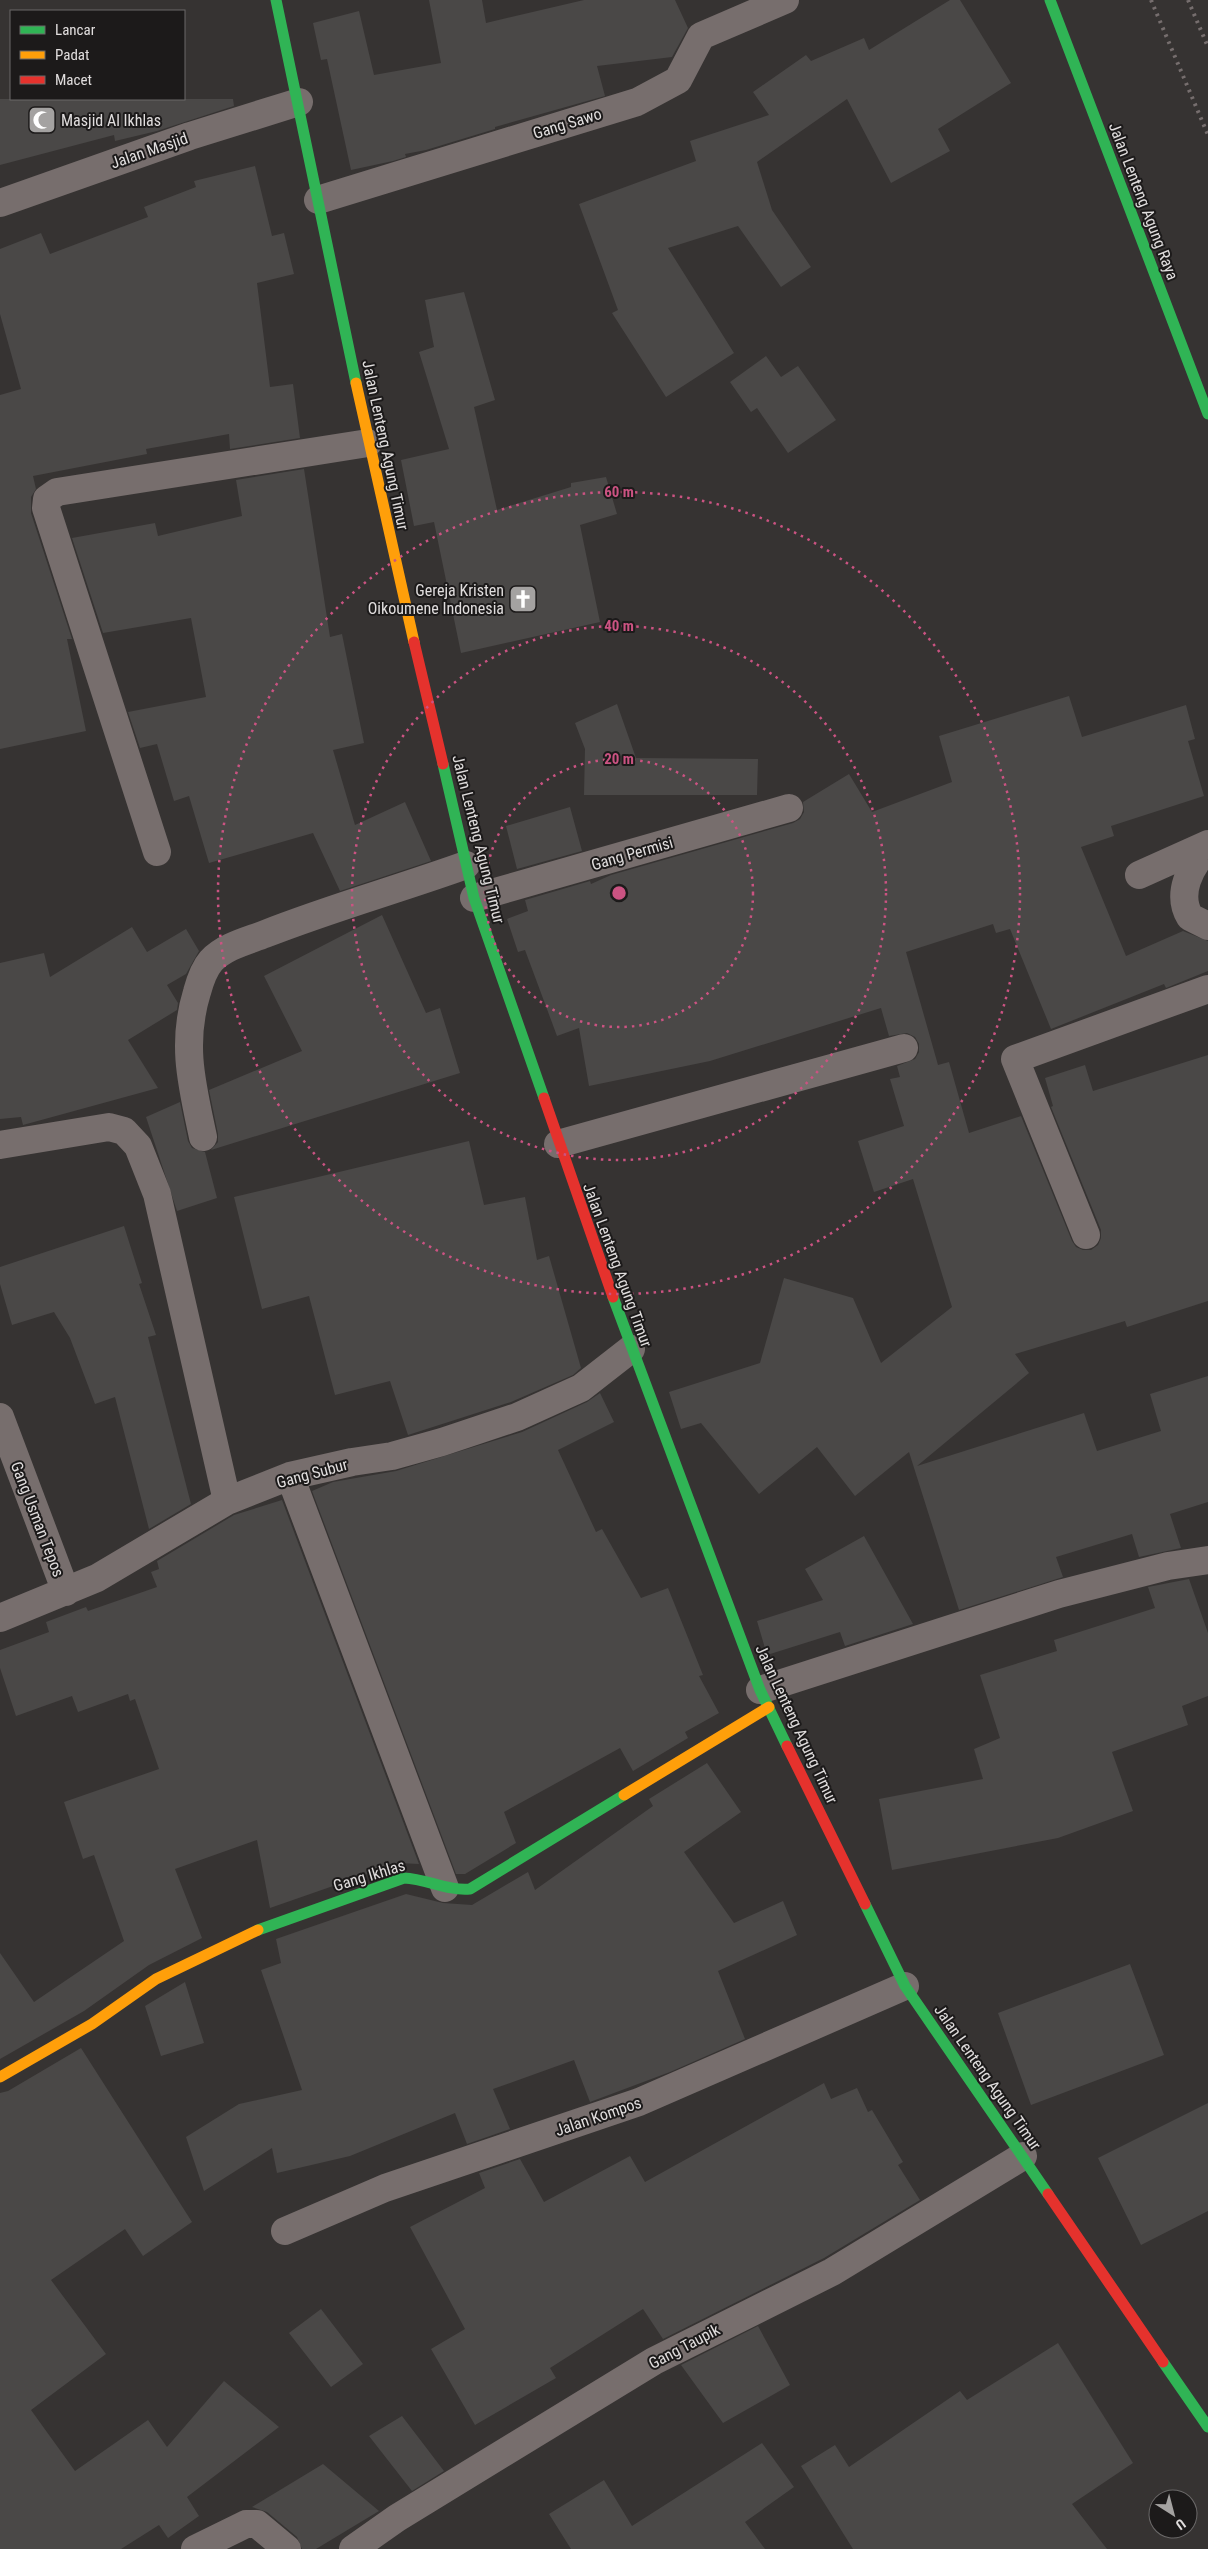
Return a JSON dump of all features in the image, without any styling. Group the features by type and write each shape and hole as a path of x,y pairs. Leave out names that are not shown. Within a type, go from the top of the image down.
{"main road":[{"name":"Jalan Lenteng Agung Timur","path":"276,0 299,102 368,443 474,898 630,1349 764,1699 905,1986 1208,2427"},
{"name":"Jalan Lenteng Agung Raya","path":"1050,0 1208,414"},
{"name":"Gang Ikhlas","path":"0,2077 92,2024 156,1979 268,1925 404,1878 422,1879 445,1888 460,1891 470,1889 764,1699"}],"street":[{"name":"Gang Sawo","path":"318,200 638,102 678,80 701,36 785,0"},
{"name":"Jalan Masjid","path":"0,203 190,136 299,102"},
{"path":"157,852 46,508 46,499 57,492 368,443"},
{"name":"Gang Permisi","path":"474,898 790,808"},
{"path":"1139,875 1208,844"},
{"path":"1208,848 1196,862 1184,888 1183,900 1190,917 1208,926"},
{"path":"203,1137 189,1071 187,1047 192,1008 202,976 211,961 227,949 284,926 466,865"},
{"path":"1086,1235 1015,1059 1208,989"},
{"path":"558,1144 904,1048"},
{"path":"0,1145 109,1127 124,1131 138,1146 157,1194 185,1328 227,1501"},
{"name":"Gang Subur","path":"0,1618 66,1592 112,1569 227,1501 290,1476 352,1462 392,1456 442,1442 517,1417 580,1388 630,1349"},
{"name":"Gang Usman Tepos","path":"0,1417 66,1592"},
{"path":"290,1476 445,1888"},
{"path":"764,1699 800,1677 1059,1594 1168,1566 1208,1560"},
{"name":"Jalan Kompos","path":"285,2232 385,2188 639,2102 905,1986"},
{"name":"Gang Taupik","path":"353,2549 397,2518 654,2361 832,2272 1023,2156"},
{"path":"195,2549 246,2524 257,2524 287,2549"}],"building":[{"path":"429,0 482,0 486,23 584,0 675,0 688,28 672,57 597,66 605,96 495,127 495,129 426,150 405,154 406,157 393,161 351,170 327,59 321,60 313,23 359,11 374,75 441,63"},
{"path":"950,0 960,0 1011,83 938,129 950,151 891,183 847,99 757,162 772,210 811,267 781,287 738,226 668,248 734,353 666,397 612,313 618,310 579,204 696,161 690,141 769,115 753,92 806,55 811,61 864,38 869,50"},
{"path":"0,99 233,99 234,106 157,131 115,141 114,135 0,165"},
{"path":"255,166 272,236 284,233 294,274 257,283 270,387 293,384 300,438 230,449 229,434 146,449 147,454 33,476 36,489 31,497 31,513 72,639 67,639 86,731 0,749 0,395 21,389 0,314 0,249 41,233 50,254 148,217 144,207 196,187 194,181"},
{"path":"464,292 495,400 474,407 497,510 571,487 571,483 606,477 617,514 580,525 600,622 461,653 434,522 414,526 401,460 449,449 419,352 434,347 425,300"},
{"path":"766,356 781,377 798,366 836,420 788,453 757,408 751,412 730,382"},
{"path":"304,469 330,637 342,634 364,743 333,750 355,825 405,802 431,861 340,891 313,833 209,863 189,796 174,801 157,744 140,748 128,712 206,697 191,618 103,633 72,538 155,523 158,536 242,516 236,480"},
{"path":"1069,696 1082,737 1186,705 1195,739 1188,741 1204,796 1111,826 1114,836 1081,847 1126,956 1183,931 1208,941 1208,971 1166,988 1164,984 1051,1029 1010,929 996,933 993,924 906,952 938,1065 949,1062 969,1133 1021,1116 1072,1241 1076,1247 1083,1250 1091,1250 1098,1245 1101,1238 1101,1230 1051,1107 1053,1106 1045,1078 1085,1065 1093,1091 1208,1055 1208,1301 1127,1327 1125,1321 1015,1354 1029,1373 917,1466 1084,1413 1097,1451 1161,1431 1150,1394 1208,1376 1208,1502 1170,1514 1181,1548 1139,1557 1132,1534 1056,1557 1063,1577 959,1610 909,1452 855,1496 817,1447 759,1494 701,1423 681,1429 669,1392 760,1363 784,1278 853,1298 881,1363 952,1307 913,1179 874,1192 858,1141 904,1126 890,1079 900,1077 897,1066 915,1059 919,1052 919,1044 915,1037 907,1033 889,1036 881,1008 710,1061 589,1086 579,1028 557,1036 525,950 518,952 507,919 528,911 525,900 590,881 591,884 611,875 793,823 800,819 804,812 803,802 849,774 872,812 952,782 939,736"},
{"path":"617,704 636,758 758,759 757,795 584,795 585,749 575,723"},
{"path":"570,807 582,851 517,869 506,826"},
{"path":"382,915 426,1013 440,1008 460,1073 211,1150 218,1142 218,1134 209,1090 302,1051 264,976"},
{"path":"132,927 147,952 186,929 199,951 186,974 167,985 178,1003 177,1010 128,1040 158,1088 23,1125 21,1117 0,1119 0,963 44,953 50,977"},
{"path":"180,1102 188,1141 192,1148 205,1152 217,1198 177,1211 146,1117"},
{"path":"469,1141 484,1205 525,1197 537,1260 549,1256 581,1368 573,1375 511,1402 408,1435 390,1381 335,1395 309,1296 262,1309 234,1197"},
{"path":"124,1226 142,1283 139,1284 156,1335 148,1337 191,1504 149,1529 115,1397 95,1404 70,1338 54,1312 12,1325 0,1284 0,1267"},
{"path":"600,1393 614,1422 558,1450 596,1532 602,1529 641,1598 668,1588 703,1675 699,1676 719,1713 685,1732 688,1738 633,1771 620,1748 504,1812 516,1843 465,1874 456,1874 312,1491 333,1482 396,1471 522,1432 587,1402"},
{"path":"282,1500 419,1864 399,1863 270,1908 257,1840 175,1869 202,1938 149,1965 84,2011 0,2059 0,1953 34,2002 124,1941 94,1855 83,1859 64,1802 159,1769 135,1699 130,1701 128,1694 78,1712 72,1696 16,1716 0,1668 0,1650 49,1632 46,1622 86,1607 88,1611 157,1587 151,1572 159,1569 157,1561 234,1515"},
{"path":"864,1536 913,1624 845,1646 840,1632 767,1655 757,1621 823,1600 805,1569"},
{"path":"1189,1579 1208,1633 1208,1696 1182,1706 1188,1725 1112,1752 1133,1811 1058,1838 892,1870 879,1799 983,1779 974,1749 1000,1738 980,1675 1057,1651 1054,1640 1155,1608 1148,1587"},
{"path":"707,1763 741,1812 684,1852 734,1923 783,1901 797,1935 718,1971 745,2039 670,2072 590,2102 574,2060 493,2089 510,2129 467,2144 455,2113 350,2156 277,2173 272,2148 204,2191 186,2137 239,2104 302,2090 261,1970 281,1963 276,1939 406,1894 443,1903 472,1905 528,1872 535,1890 653,1806 649,1799"},
{"path":"1130,1964 1164,2055 1031,2105 998,2013"},
{"path":"185,1982 204,2043 161,2056 145,2006"},
{"path":"81,2048 192,2222 143,2256 125,2229 51,2280 106,2354 31,2410 75,2471 148,2420 167,2447 224,2381 279,2427 187,2497 199,2516 168,2538 159,2525 121,2549 0,2549 0,2093 8,2091"},
{"path":"824,2083 831,2099 857,2088 868,2112 872,2110 903,2162 898,2165 920,2200 824,2258 663,2339 643,2309 550,2368 556,2378 475,2425 431,2349 465,2329 410,2227 485,2188 479,2173 520,2159 544,2202 630,2156 645,2182"},
{"path":"1208,2103 1208,2211 1141,2245 1098,2158"},
{"path":"321,2309 363,2364 331,2387 289,2333"},
{"path":"758,2326 790,2385 723,2423 681,2365"},
{"path":"1058,2343 1133,2463 1072,2504 1107,2549 853,2549 801,2466 835,2445 849,2467 960,2391 967,2400"},
{"path":"402,2416 444,2471 412,2491 369,2436"},
{"path":"762,2443 794,2487 745,2522 765,2549 571,2549 549,2514 604,2480 632,2526"},
{"path":"323,2464 379,2511 316,2549 302,2549 297,2537 267,2512 252,2507"}],"railway":[{"path":"1151,0 1208,135"},
{"path":"1188,0 1208,47"}],"traffic: fast":[{"path":"276,0 356,383"},
{"path":"1050,0 1208,414"},
{"path":"443,764 474,898 544,1098"},
{"path":"613,1297 760,1690 787,1746"},
{"path":"258,1930 404,1878 453,1888 470,1889 624,1795"},
{"path":"865,1904 905,1986 1048,2194"},
{"path":"1163,2362 1208,2427"}],"traffic: slow":[{"path":"356,383 414,642"},
{"path":"624,1795 769,1707"},
{"path":"0,2077 92,2024 156,1979 258,1930"}],"traffic: jam":[{"path":"414,642 443,764"},
{"path":"544,1098 613,1297"},
{"path":"787,1746 865,1904"},
{"path":"1048,2194 1163,2362"}],"place":[{"name":"Masjid Al Ikhlas","path":"42,120"},
{"name":"Gereja Kristen Oikoumene Indonesia","path":"523,599"}]}
